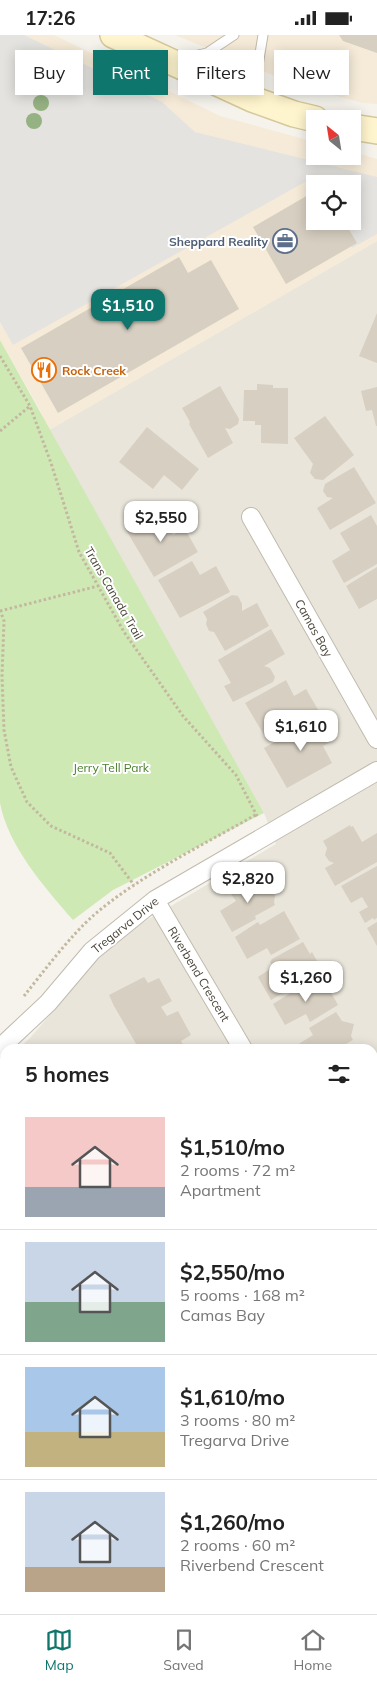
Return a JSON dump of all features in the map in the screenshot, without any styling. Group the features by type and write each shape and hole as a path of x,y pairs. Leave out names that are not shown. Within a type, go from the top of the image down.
{"street":[{"path":"113,35 252,99 306,117"},
{"path":"361,128 377,131"},
{"name":"Camas Bay","path":"251,517 377,739"},
{"name":"Tregarva Drive","path":"4,1044 48,1003 92,951 155,899 377,771"},
{"name":"Riverbend Crescent","path":"155,899 239,1044"}],"lane":[{"path":"171,62 207,53 234,35"},
{"path":"252,99 263,35"}],"path":[{"name":"Trans Canada Trail","path":"0,356 30,406 51,463 79,552 98,586 124,632 183,716 236,775 257,814"},
{"path":"0,431 30,406"},
{"path":"98,586 0,611 4,621 1,676 4,730 11,767 28,802 51,826 110,853 134,885"}],"shaded area":[{"path":"0,35 54,35 93,54 93,95 168,95 168,91 220,116 306,140 306,165 361,165 361,154 377,159 377,241 49,430 40,410 0,340"},
{"path":"0,35 24,35 55,50 15,50 15,95 83,95 83,64 93,68 93,95 148,95 162,102 195,132 306,159 306,165 328,165 377,177 377,234 352,248 342,230 361,230 361,175 306,175 306,181 13,345 0,322"},
{"path":"175,35 377,35 377,104 363,103 333,95 349,95 349,50 274,50 274,76 264,72 264,50 211,50"},
{"path":"377,241 377,1044 23,1044 104,952 132,929 276,844 264,813 49,430"}],"green space":[{"name":"Jerry Tell Park","path":"0,340 264,813 113,890 73,920 29,866 19,850 4,819 0,803"}],"building":[{"path":"339,35 377,35 377,53 343,41"},
{"path":"306,196 306,230 349,230 357,243 286,284 253,227"},
{"path":"179,257 188,273 211,260 239,309 58,413 21,348"},
{"path":"377,313 377,363 359,356"},
{"path":"257,384 273,385 273,388 288,388 288,444 261,443 261,425 255,425 255,421 243,421 244,390 257,390"},
{"path":"220,386 239,419 238,424 230,429 225,428 233,443 208,458 182,408"},
{"path":"377,387 376,426 372,410 366,411 361,391"},
{"path":"325,416 354,455 323,480 315,479 310,473 313,464 294,438"},
{"path":"147,427 199,469 182,490 164,475 153,489 119,462"},
{"path":"354,467 376,503 330,530 317,508 333,498 327,497 323,491 325,484"},
{"path":"164,508 167,509 174,520 172,521 173,524 168,527 173,535 185,529 198,552 154,577 126,530"},
{"path":"371,515 377,526 377,564 344,583 332,561 350,550 340,533"},
{"path":"192,561 200,575 216,566 230,592 180,618 158,580"},
{"path":"377,567 377,599 359,609 346,586"},
{"path":"232,595 238,596 242,604 242,611 257,603 269,626 225,651 214,632 209,631 206,624 207,619 203,612"},
{"path":"271,629 285,654 264,666 270,668 275,677 273,682 233,702 224,686 231,683 218,660"},
{"path":"286,680 294,696 306,689 320,713 267,740 245,703"},
{"path":"320,716 334,740 323,746 332,763 287,788 264,748"},
{"path":"350,825 351,827 353,826 362,842 377,833 377,862 335,886 325,868 334,863 329,861 325,855 327,848 323,841"},
{"path":"377,866 377,918 374,920 373,918 365,923 359,912 368,907 362,897 351,903 341,886"},
{"path":"259,877 264,887 276,890 275,905 255,916 256,919 232,932 220,911 236,901 231,894 234,891"},
{"path":"284,911 300,939 271,955 267,948 247,959 235,937 258,922 260,925"},
{"path":"377,922 377,946 367,928"},
{"path":"303,942 310,954 312,952 321,968 294,983 295,986 271,1000 258,977 273,967 270,962 272,959"},
{"path":"144,977 148,983 159,978 172,1001 161,1007 167,1016 178,1011 191,1035 181,1041 183,1044 136,1044 109,995"},
{"path":"323,978 338,1005 310,1022 306,1014 285,1025 273,1004 297,989 299,992"},
{"path":"336,1012 342,1021 354,1024 351,1036 353,1040 346,1044 299,1044 313,1035 309,1028"}],"place":[{"name":"Sheppard Reality","path":"285,241"},
{"name":"Rock Creek","path":"44,370"}]}
